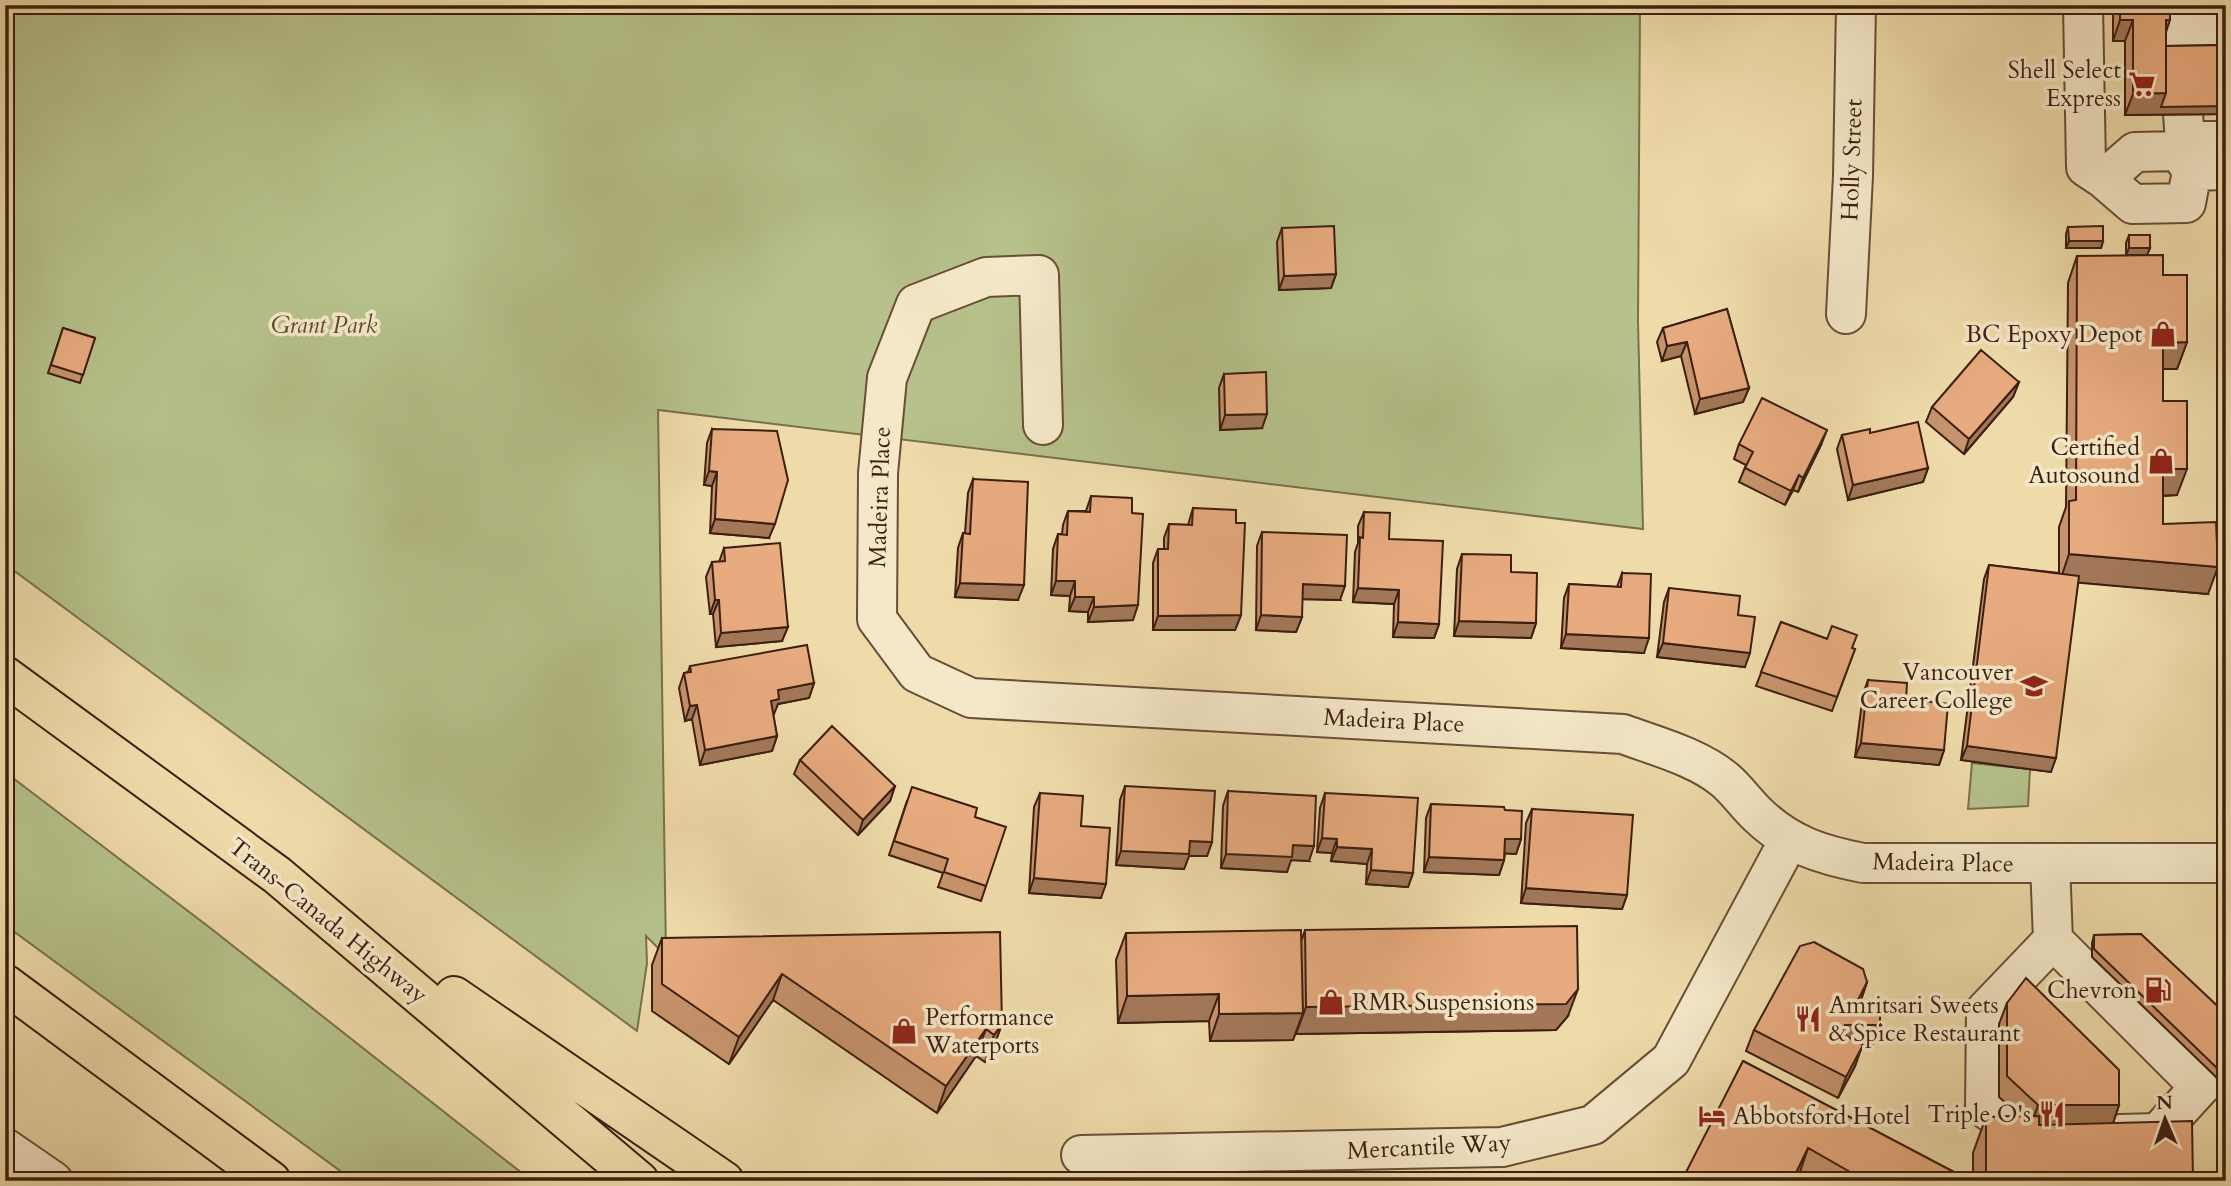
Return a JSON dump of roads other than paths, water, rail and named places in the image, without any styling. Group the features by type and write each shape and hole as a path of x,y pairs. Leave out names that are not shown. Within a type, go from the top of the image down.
{"highway":[{"name":"Trans-Canada Highway","path":"5,676 277,875 639,1181"},
{"path":"277,875 724,1181"},
{"path":"5,984 271,1181"}],"street":[{"name":"Holly Street","path":"1846,314 1853,176 1856,5"},
{"path":"2083,5 2086,167 2104,179 2135,152 2179,152 2214,159"},
{"path":"2183,53 2183,27 2219,19"},
{"path":"2183,114 2185,141 2214,159"},
{"name":"Madeira Place","path":"1043,425 1039,275 986,277 916,304 887,378 878,473 877,619 917,673 971,698 1622,734 1676,754 1724,779 1759,816 1789,841 1822,855 1863,863 2226,863"},
{"name":"Mercantile Way","path":"1081,1155 1503,1147 1593,1125 1671,1060 1789,841"},
{"path":"2050,864 2053,940 1986,1010 1985,1108 2023,1136 2158,1133 2213,1074 2053,940"},
{"path":"5,1148 53,1181"}],"place":[{"name":"Shell Select Express","path":"2142,84"},
{"name":"BC Epoxy Depot","path":"2163,334"},
{"name":"Certified Autosound","path":"2161,461"},
{"name":"Vancouver Career College","path":"2034,686"},
{"name":"Chevron","path":"2158,990"},
{"name":"RMR Suspensions","path":"1331,1002"},
{"name":"Amritsari Sweets & Spice Restaurant","path":"1808,1019"},
{"name":"Performance Waterports","path":"904,1031"},
{"name":"Triple O's","path":"2052,1114"},
{"name":"Abbotsford Hotel","path":"1712,1116"}],"park label":[{"name":"Grant Park","path":"324,325"}]}
